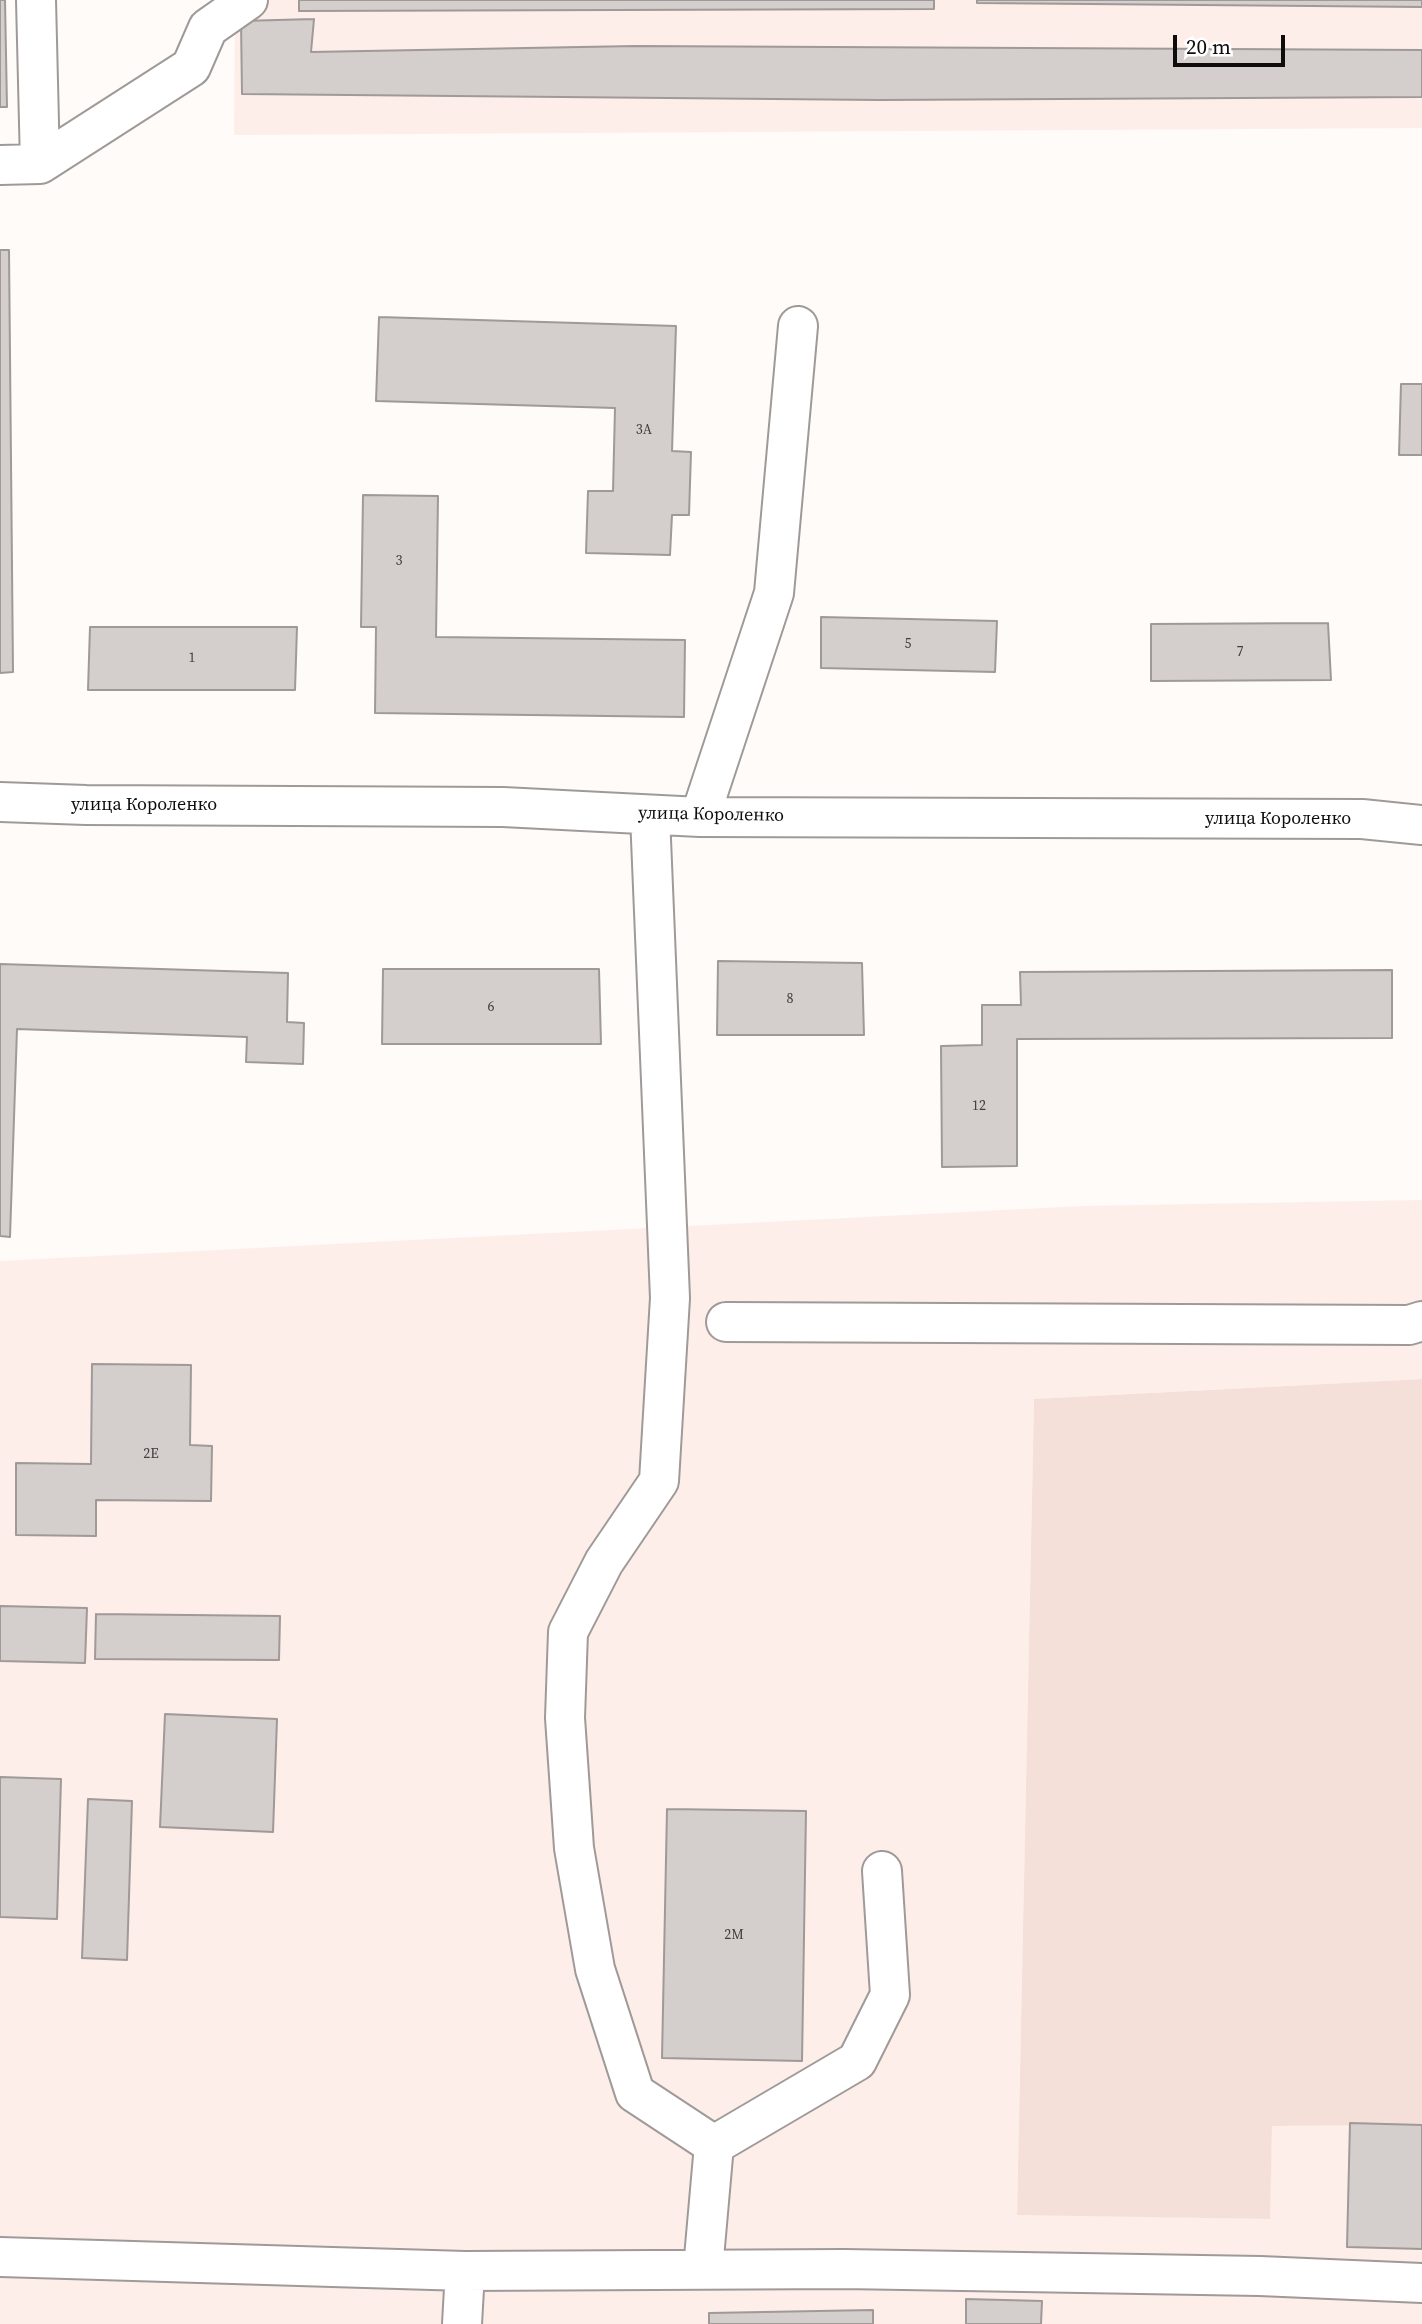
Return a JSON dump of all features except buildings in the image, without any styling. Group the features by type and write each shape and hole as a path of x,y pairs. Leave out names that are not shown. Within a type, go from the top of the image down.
{"street":[{"path":"36,0 40,164"},
{"path":"0,165 40,164 191,67 208,28 248,0"},
{"path":"701,817 774,593 798,326"},
{"name":"улица Короленко","path":"0,802 86,805 503,807 701,817 1349,819 1422,825"},
{"path":"650,815 670,1298 659,1481 604,1562 568,1632 565,1718 574,1848 595,1969 635,2093 714,2145"},
{"path":"726,1322 1409,1325 1422,1321"},
{"path":"714,2145 857,2061 890,1995 882,1871"},
{"path":"704,2269 714,2145"},
{"path":"0,2257 465,2271 844,2269 1260,2276 1422,2283"},
{"path":"462,2324 465,2271"}],"shaded area":[{"path":"235,0 1422,0 1422,128 234,135"},
{"path":"1422,1200 1422,1379 1034,1399 1017,2214 1269,2219 1272,2126 1422,2125 1422,2324 0,2324 0,1261 1083,1206"},
{"path":"1422,1379 1422,2125 1272,2126 1270,2219 1017,2215 1034,1399"}]}
